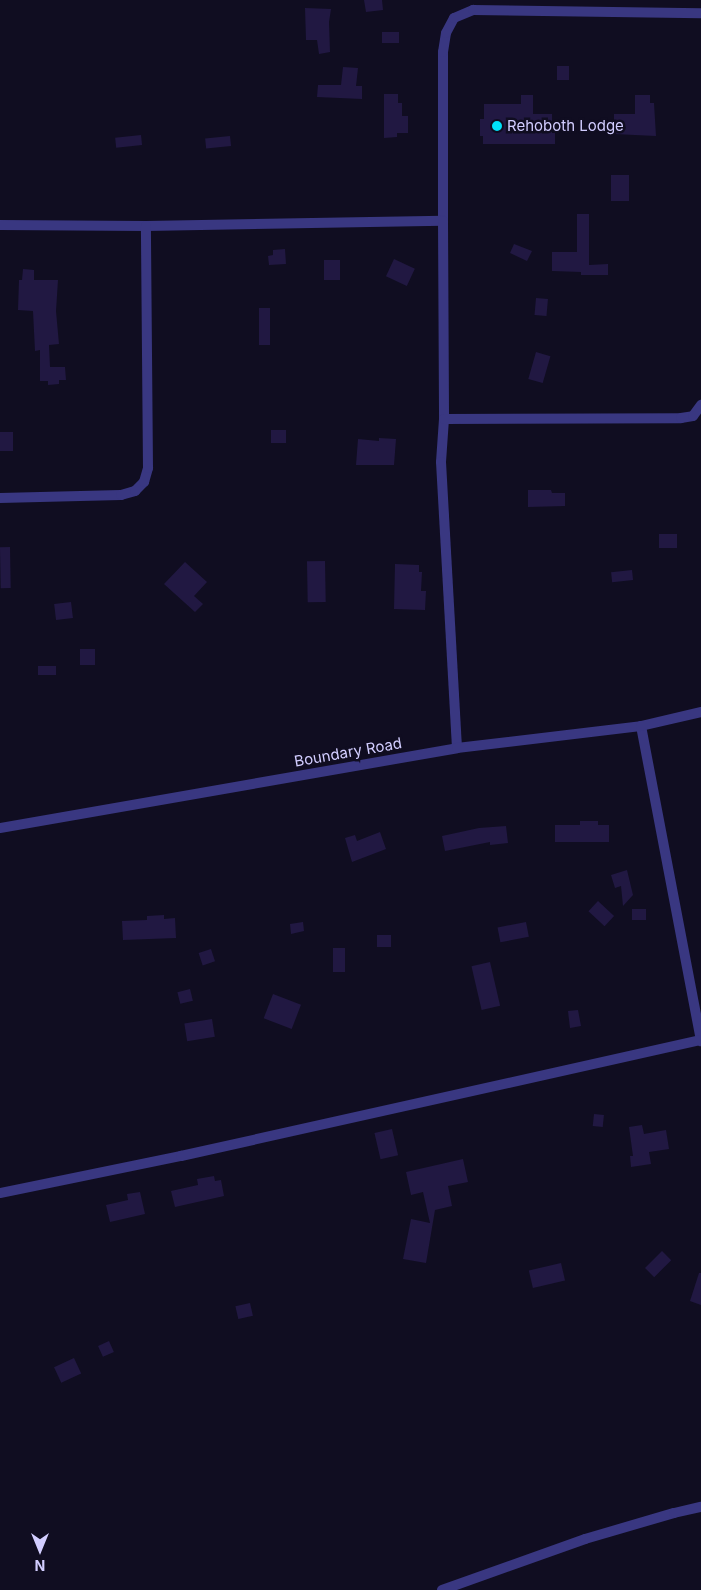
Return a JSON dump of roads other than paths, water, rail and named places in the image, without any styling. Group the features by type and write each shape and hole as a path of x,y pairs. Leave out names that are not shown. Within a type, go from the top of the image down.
{"street":[{"path":"457,748 441,462 444,419 442,220 444,52 446,33 454,18 473,10 701,13"},
{"path":"0,225 146,226 442,220"},
{"path":"0,498 120,496 135,491 144,482 148,468 146,226"},
{"path":"444,419 681,418 693,416 701,405"},
{"name":"Boundary Road","path":"0,828 457,748 641,726 701,712"},
{"path":"0,1193 181,1156 701,1041 641,726"},
{"path":"442,1590 585,1539 674,1512 701,1507"}],"place":[{"name":"Rehoboth Lodge","path":"497,126"}]}
